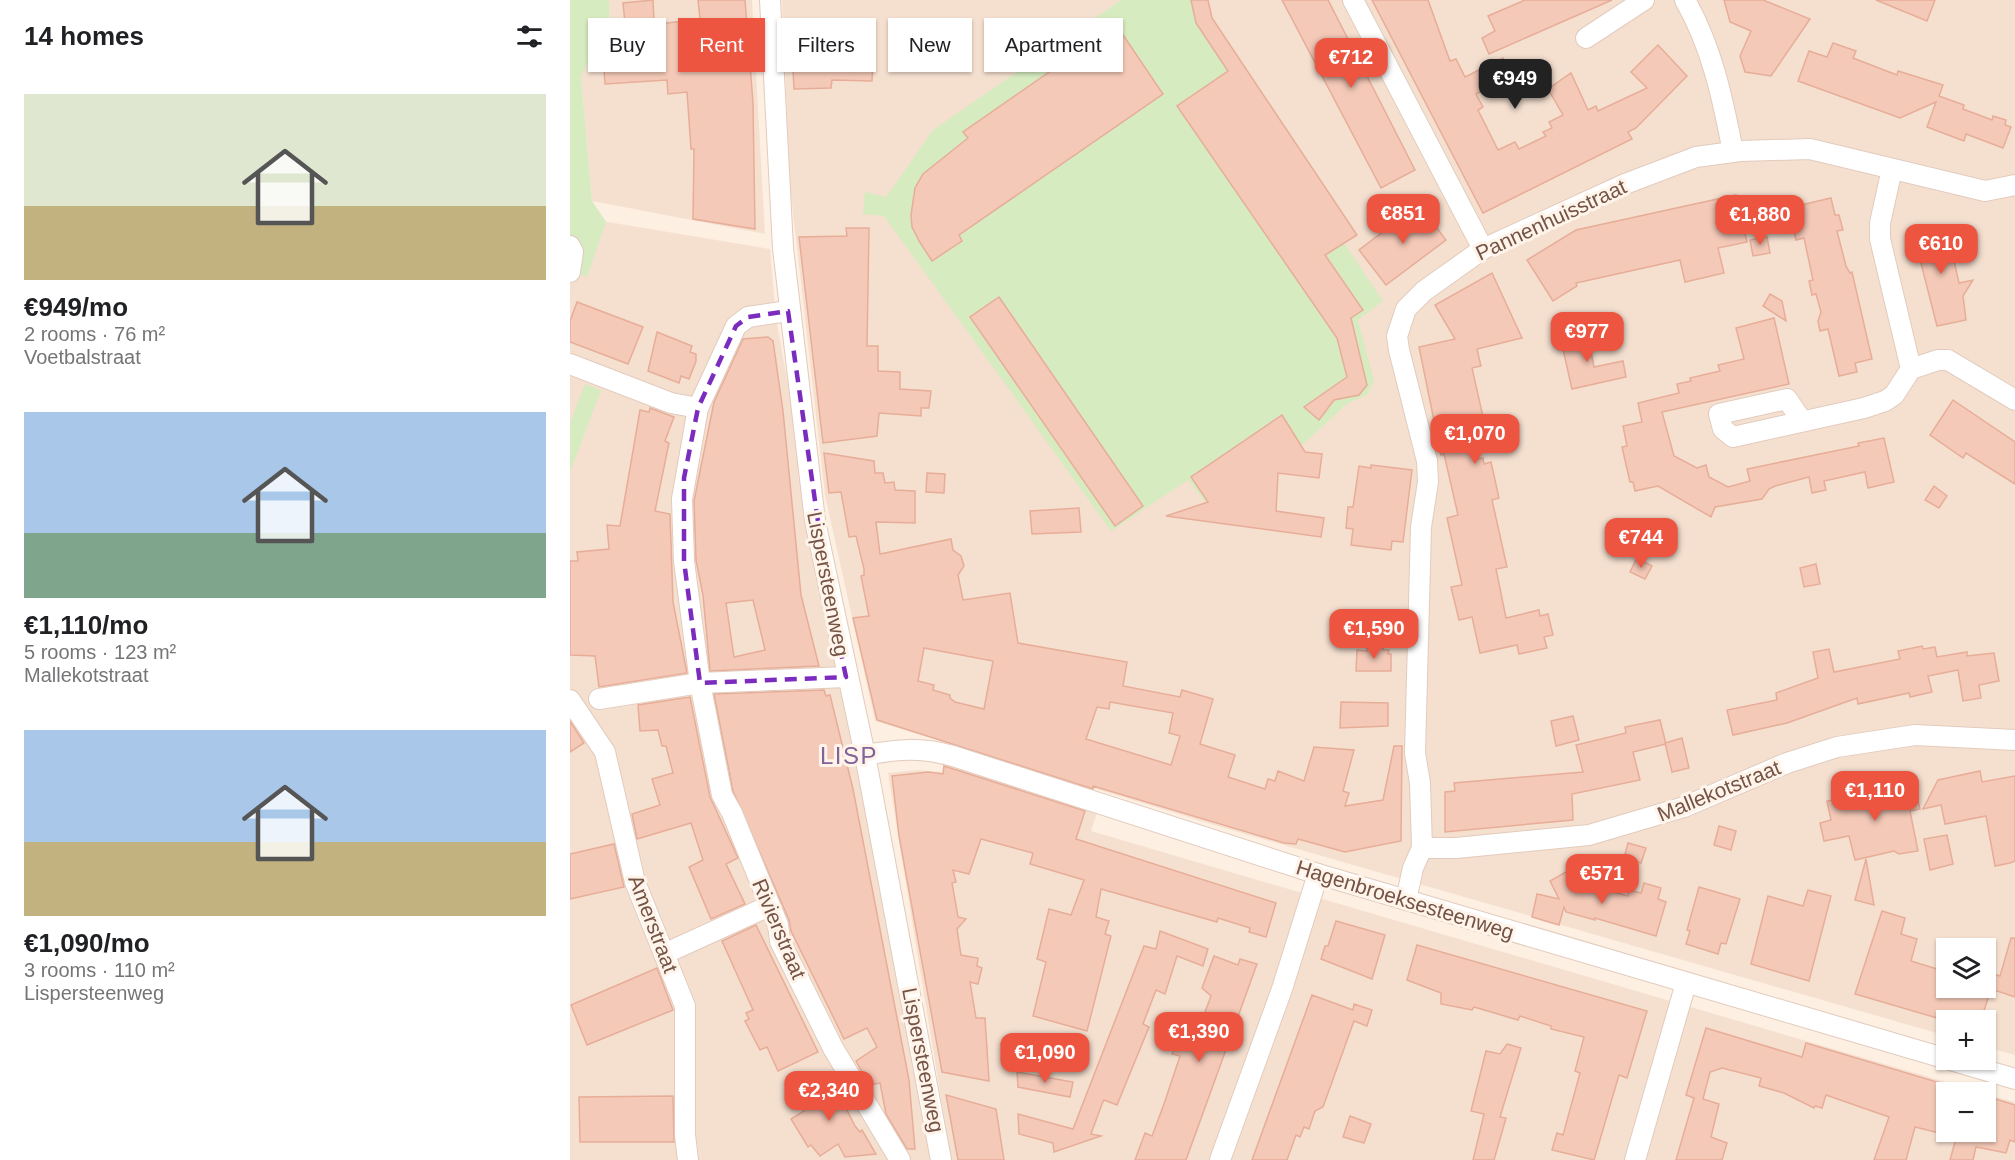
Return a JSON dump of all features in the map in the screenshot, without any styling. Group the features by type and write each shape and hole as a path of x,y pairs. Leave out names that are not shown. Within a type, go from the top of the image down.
{"street":[{"name":"Lispersteenweg","path":"770,0 788,311 815,521 846,677 865,755 941,1160"},
{"path":"1353,0 1483,249"},
{"path":"1586,38 1644,0"},
{"path":"1685,0 1696,19 1720,87 1733,152"},
{"name":"Pannenhuisstraat","path":"1406,900 1413,868 1422,848 1420,783 1415,753 1421,527 1428,482 1427,461 1397,336 1406,309 1424,291 1483,249 1669,166 1696,157 1733,152 1810,149 1985,191 2005,189 2015,185"},
{"path":"1892,169 1880,224 1880,239 1911,369"},
{"path":"570,246 573,252 570,272"},
{"name":"Rivierstraat","path":"788,311 748,317 736,326 698,408 684,478 682,517 688,596 700,683 722,795 732,813 778,925 780,941 833,1048 900,1160"},
{"path":"1802,421 1885,401 1893,395 1911,369 1938,360 1948,360 2015,400"},
{"path":"570,364 671,403 698,408"},
{"path":"599,699 700,683 846,677"},
{"name":"Amerstraat","path":"570,700 605,752 635,882 685,1006 685,1135 688,1160"},
{"name":"Mallekotstraat","path":"1422,848 1456,848 1589,835 1684,807 1787,763 1837,747 1915,735 2015,740"},
{"name":"Hagenbroeksesteenweg","path":"865,755 895,749 923,748 952,756 1684,991 1936,1056"},
{"path":"1220,1160 1282,989 1318,874"},
{"path":"664,954 769,906"},
{"path":"1635,1160 1684,991"},
{"name":"Hagenbroeksesteenweg","path":"1984,1070 2015,1079"}],"highlighted area":[{"path":"788,311 828,592 846,677 700,683 684,561 684,478 698,408 736,326 748,317"}],"shaded area":[{"path":"609,0 752,0 753,18 678,18 678,72 756,72 765,234 592,201 581,77 588,62 588,72 666,72 666,18 610,18"},
{"path":"782,0 2015,0 2015,1055 1996,1050 1996,1010 1936,1010 1936,1033 1221,827 875,721 825,495 790,186 785,72 876,72 876,18 783,18"},
{"path":"570,211 584,218 770,249 776,318 807,491 819,590 887,903 932,1160 570,1160"},
{"path":"945,761 1098,810 1091,831 1946,1082 1936,1082 1936,1142 1996,1142 1996,1097 2015,1102 2015,1160 951,1160 888,773 917,770 942,772"}],"green space":[{"path":"570,0 609,0 610,18 588,18 588,62 581,77 592,201 606,222 587,277 578,273 570,239"},
{"path":"1121,0 1191,0 1196,23 1383,301 1358,320 1374,381 1368,394 1347,404 1277,468 1205,502 1188,480 1111,531 884,216 863,214 865,192 886,197 933,130 1017,72 1123,72 1123,18 1095,18"},
{"path":"585,384 601,390 570,472 570,423"}],"building":[{"path":"653,0 654,18 624,18 623,3"},
{"path":"698,0 745,0 746,18 700,18"},
{"path":"1191,0 1208,0 1212,18 1357,235 1325,255 1363,310 1351,318 1367,385 1359,395 1334,400 1319,420 1304,407 1347,377 1337,338 1177,106 1228,71 1196,23"},
{"path":"1282,0 1328,0 1415,170 1381,188"},
{"path":"1372,0 1428,0 1450,61 1456,59 1465,77 1503,58 1511,76 1476,94 1483,107 1478,110 1498,150 1515,142 1519,149 1546,136 1543,132 1552,128 1549,122 1563,115 1548,89 1571,73 1588,110 1596,106 1598,111 1647,88 1631,72 1658,45 1687,76 1636,128 1628,132 1632,139 1483,213"},
{"path":"1525,0 1612,0 1489,54 1482,38 1495,31 1488,16"},
{"path":"1724,0 1763,0 1810,19 1771,76 1745,72 1740,56 1751,31 1730,22"},
{"path":"1876,0 1935,0 1927,21"},
{"path":"678,22 678,72 751,72 755,229 693,219 694,149 691,149 687,92 668,94 667,80 605,84 604,72 666,72 666,23"},
{"path":"1123,35 1163,94 959,235 962,241 932,261 912,227 911,215 915,188 923,174 968,138 963,132 1049,72 1123,72"},
{"path":"1833,43 1856,51 1853,58 1897,75 1898,71 1943,85 1939,96 1964,105 1963,109 1992,120 1993,116 2006,120 2005,125 2011,127 2003,148 1966,134 1964,141 1927,127 1936,102 1900,118 1798,81 1809,51 1827,57"},
{"path":"793,72 872,72 872,81 832,80 831,88 794,89"},
{"path":"1736,195 1747,242 1718,248 1724,273 1685,282 1680,260 1576,283 1577,286 1553,301 1527,260 1576,230"},
{"path":"1831,198 1835,215 1839,215 1843,230 1837,231 1846,266 1850,273 1852,272 1872,359 1855,363 1857,372 1839,376 1828,329 1820,331 1818,321 1821,312 1816,294 1812,295 1809,281 1813,280 1804,238 1796,240 1788,208"},
{"path":"1417,206 1420,210 1422,208 1446,240 1386,285 1359,250"},
{"path":"1946,225 1959,283 1973,280 1963,296 1966,320 1937,326 1913,232 1920,227 1924,230"},
{"path":"846,228 869,228 867,346 878,346 878,371 900,372 900,389 931,391 929,408 921,408 921,416 879,413 877,436 823,443 799,237 847,236"},
{"path":"1767,237 1770,253 1753,256 1750,240"},
{"path":"1492,273 1522,338 1477,349 1481,366 1472,368 1484,421 1469,423 1477,459 1483,458 1484,464 1491,462 1499,498 1492,500 1507,567 1496,569 1506,618 1539,610 1540,616 1548,614 1553,635 1544,637 1547,648 1519,654 1517,645 1480,653 1472,617 1459,620 1451,587 1462,585 1447,518 1458,515 1444,454 1441,455 1419,347 1455,339 1435,305"},
{"path":"1770,294 1782,301 1786,321 1763,306"},
{"path":"999,297 1143,506 1115,526 970,317"},
{"path":"577,302 643,327 628,364 570,342 570,321"},
{"path":"1774,318 1789,384 1662,412 1674,456 1697,468 1706,465 1709,477 1728,487 1750,481 1747,469 1859,446 1858,443 1884,438 1894,482 1868,488 1865,472 1824,481 1826,490 1812,493 1809,477 1775,486 1769,489 1762,499 1715,507 1711,517 1658,486 1635,491 1633,482 1630,482 1622,447 1627,446 1623,426 1642,422 1638,403 1679,393 1677,384 1691,381 1690,378 1720,371 1718,365 1744,359 1736,328"},
{"path":"1587,331 1594,367 1623,361 1626,377 1572,389 1560,336"},
{"path":"657,332 692,346 690,352 696,354 696,361 689,379 681,376 679,383 648,371"},
{"path":"768,337 773,341 783,411 801,595 819,666 710,671 703,595 696,560 694,501 714,402 743,339","holes":["753,600 765,650 734,657 726,603"]},
{"path":"1953,400 2015,442 2015,484 1966,453 1963,458 1930,435"},
{"path":"650,408 674,417 665,441 669,443 655,511 670,514 673,602 687,673 599,687 595,656 570,655 570,561 578,561 577,552 609,549 607,525 620,526 640,410 649,412"},
{"path":"1282,415 1305,452 1322,454 1319,478 1278,473 1276,511 1324,518 1321,537 1166,516 1208,502 1191,477"},
{"path":"824,453 874,461 875,473 883,473 885,483 894,482 895,490 915,491 915,523 876,522 880,554 951,539 953,550 961,556 964,566 958,575 963,600 1010,593 1018,643 1127,662 1123,686 1180,697 1182,690 1213,699 1200,744 1235,755 1228,777 1265,789 1268,779 1275,781 1278,771 1304,781 1314,747 1354,750 1343,791 1349,793 1345,806 1383,800 1394,746 1402,746 1401,841 1345,852 1298,839 1296,844 1284,843 1093,786 1093,789 877,720 853,618 869,616 861,576 864,575 864,569 856,536 849,537 841,492 829,493","holes":["924,648 993,661 984,709 955,702 950,695 933,690 934,685 918,681","1110,702 1173,713 1169,733 1180,736 1171,765 1086,739 1097,707 1109,709"]},
{"path":"1371,465 1412,470 1403,542 1392,541 1391,550 1351,545 1353,529 1346,528 1348,507 1353,507 1359,466 1371,468"},
{"path":"927,473 945,474 944,493 926,492"},
{"path":"1934,486 1947,496 1939,508 1925,500"},
{"path":"1079,508 1081,532 1032,534 1030,511"},
{"path":"1637,558 1652,566 1645,579 1630,572"},
{"path":"1816,564 1820,584 1804,587 1800,568"},
{"path":"1922,646 1923,649 1935,647 1937,657 1967,652 1967,656 1994,653 1999,681 1979,685 1981,698 1963,701 1958,670 1928,676 1932,692 1910,697 1909,693 1858,704 1857,698 1787,723 1733,735 1727,710 1777,700 1776,693 1818,678 1813,652 1829,649 1834,672 1900,659 1898,651"},
{"path":"1367,647 1383,647 1383,650 1389,650 1391,671 1356,671 1357,650 1367,651"},
{"path":"824,690 826,696 830,695 853,789 909,1080 915,1149 907,1149 886,1114 880,1083 869,1085 856,1061 877,1047 867,1028 844,1039 791,931 789,920 733,791 714,694"},
{"path":"690,697 710,797 738,858 726,864 745,904 711,919 689,867 703,860 691,823 637,839 632,814 660,805 652,779 673,773 666,746 662,746 658,730 640,731 638,705"},
{"path":"1341,702 1388,703 1388,726 1340,728"},
{"path":"1573,716 1579,740 1556,746 1551,721"},
{"path":"1660,720 1666,744 1633,752 1640,780 1572,794 1573,820 1445,832 1445,792 1455,791 1454,783 1583,772 1576,745 1626,733 1625,727"},
{"path":"570,721 584,743 570,752"},
{"path":"1682,738 1689,768 1672,772 1665,743"},
{"path":"944,766 1085,811 1076,839 1276,903 1266,937 1249,932 1250,928 1218,918 1217,922 1101,889 1096,917 1109,921 1105,934 1111,936 1087,1031 1033,1016 1046,962 1037,959 1049,909 1071,915 1084,880 1030,864 1033,853 981,839 969,874 953,870 956,882 952,883 958,917 966,919 957,929 961,955 978,958 977,966 982,968 978,984 970,982 976,1018 985,1018 989,1081 942,1072 899,836 892,776 928,772 943,774"},
{"path":"1980,771 1982,782 2015,776 2015,861 2010,863 1995,866 1986,816 1945,824 1941,805 1923,809 1938,780"},
{"path":"1914,784 1920,809 1910,811 1918,851 1899,854 1894,851 1855,860 1849,836 1824,841 1820,823 1831,820 1827,801"},
{"path":"1719,826 1736,831 1731,850 1714,845"},
{"path":"1947,835 1953,864 1930,870 1924,839"},
{"path":"1628,843 1646,848 1641,863 1624,858"},
{"path":"614,844 624,887 570,899 570,854"},
{"path":"1866,859 1874,905 1855,900"},
{"path":"1571,869 1569,880 1628,896 1629,890 1641,893 1644,883 1661,888 1658,899 1666,902 1656,936 1566,912 1564,907 1559,925 1532,917 1537,894 1559,899 1550,881"},
{"path":"1699,887 1740,899 1726,944 1721,943 1718,954 1686,944 1690,931 1687,930"},
{"path":"1808,890 1831,896 1809,981 1751,964 1768,896 1803,906"},
{"path":"1882,911 1905,918 1901,934 1917,939 1911,961 1936,969 1936,998 1988,998 1984,1010 1936,1010 1936,1018 1855,994"},
{"path":"1336,921 1385,935 1372,979 1321,959"},
{"path":"756,925 818,1052 778,1071 767,1047 760,1050 745,1021 749,1019 746,1013 753,1010 722,941"},
{"path":"1160,931 1208,949 1203,966 1177,956 1165,994 1156,990 1143,1024 1149,1027 1117,1105 1104,1100 1102,1104 1091,1134 1101,1136 1054,1152 1053,1143 1019,1134 1018,1114 1073,1129 1144,946 1156,949"},
{"path":"2011,938 2015,938 2015,997 1996,991 1996,975 2000,976"},
{"path":"1417,945 1647,1011 1627,1078 1619,1075 1594,1160 1552,1150 1557,1133 1563,1135 1580,1073 1575,1071 1584,1037 1551,1029 1551,1026 1520,1016 1518,1020 1474,1007 1472,1010 1441,1004 1441,993 1407,980"},
{"path":"1214,956 1238,965 1240,959 1257,964 1186,1160 1135,1160 1145,1133 1152,1136 1164,1104 1180,1056 1172,1054 1179,1037 1185,1040 1188,1033 1196,1036 1211,996 1202,988"},
{"path":"657,968 673,1010 587,1045 571,1005"},
{"path":"1312,995 1353,1010 1354,1004 1372,1010 1367,1026 1354,1021 1323,1107 1315,1111 1309,1129 1304,1127 1300,1137 1296,1135 1287,1160 1252,1160"},
{"path":"1706,1028 1802,1057 1806,1043 1937,1082 1936,1132 1915,1127 1906,1160 1874,1160 1889,1117 1826,1095 1822,1108 1815,1106 1814,1108 1784,1093 1759,1086 1761,1078 1722,1068 1710,1072 1703,1099 1719,1104 1711,1137 1727,1143 1722,1160 1676,1160 1694,1098 1686,1095"},
{"path":"1507,1044 1521,1048 1500,1117 1506,1118 1494,1160 1473,1160 1484,1114 1471,1111 1486,1051 1500,1054"},
{"path":"1017,1072 1073,1082 1070,1097 1018,1087"},
{"path":"829,1074 855,1126 860,1132 862,1130 876,1154 845,1157 838,1144 820,1156 811,1145 808,1147 791,1119 804,1111 801,1107 807,1104 799,1091"},
{"path":"946,1095 996,1109 1004,1160 958,1160"},
{"path":"673,1096 674,1142 580,1142 579,1097"},
{"path":"1996,1099 2015,1105 2015,1142 2010,1140 2006,1153 1976,1147 1973,1160 1950,1160 1955,1142 1996,1142"},
{"path":"1350,1116 1371,1124 1364,1143 1343,1137"}],"district":[{"name":"LISP","path":"849,756"}]}
